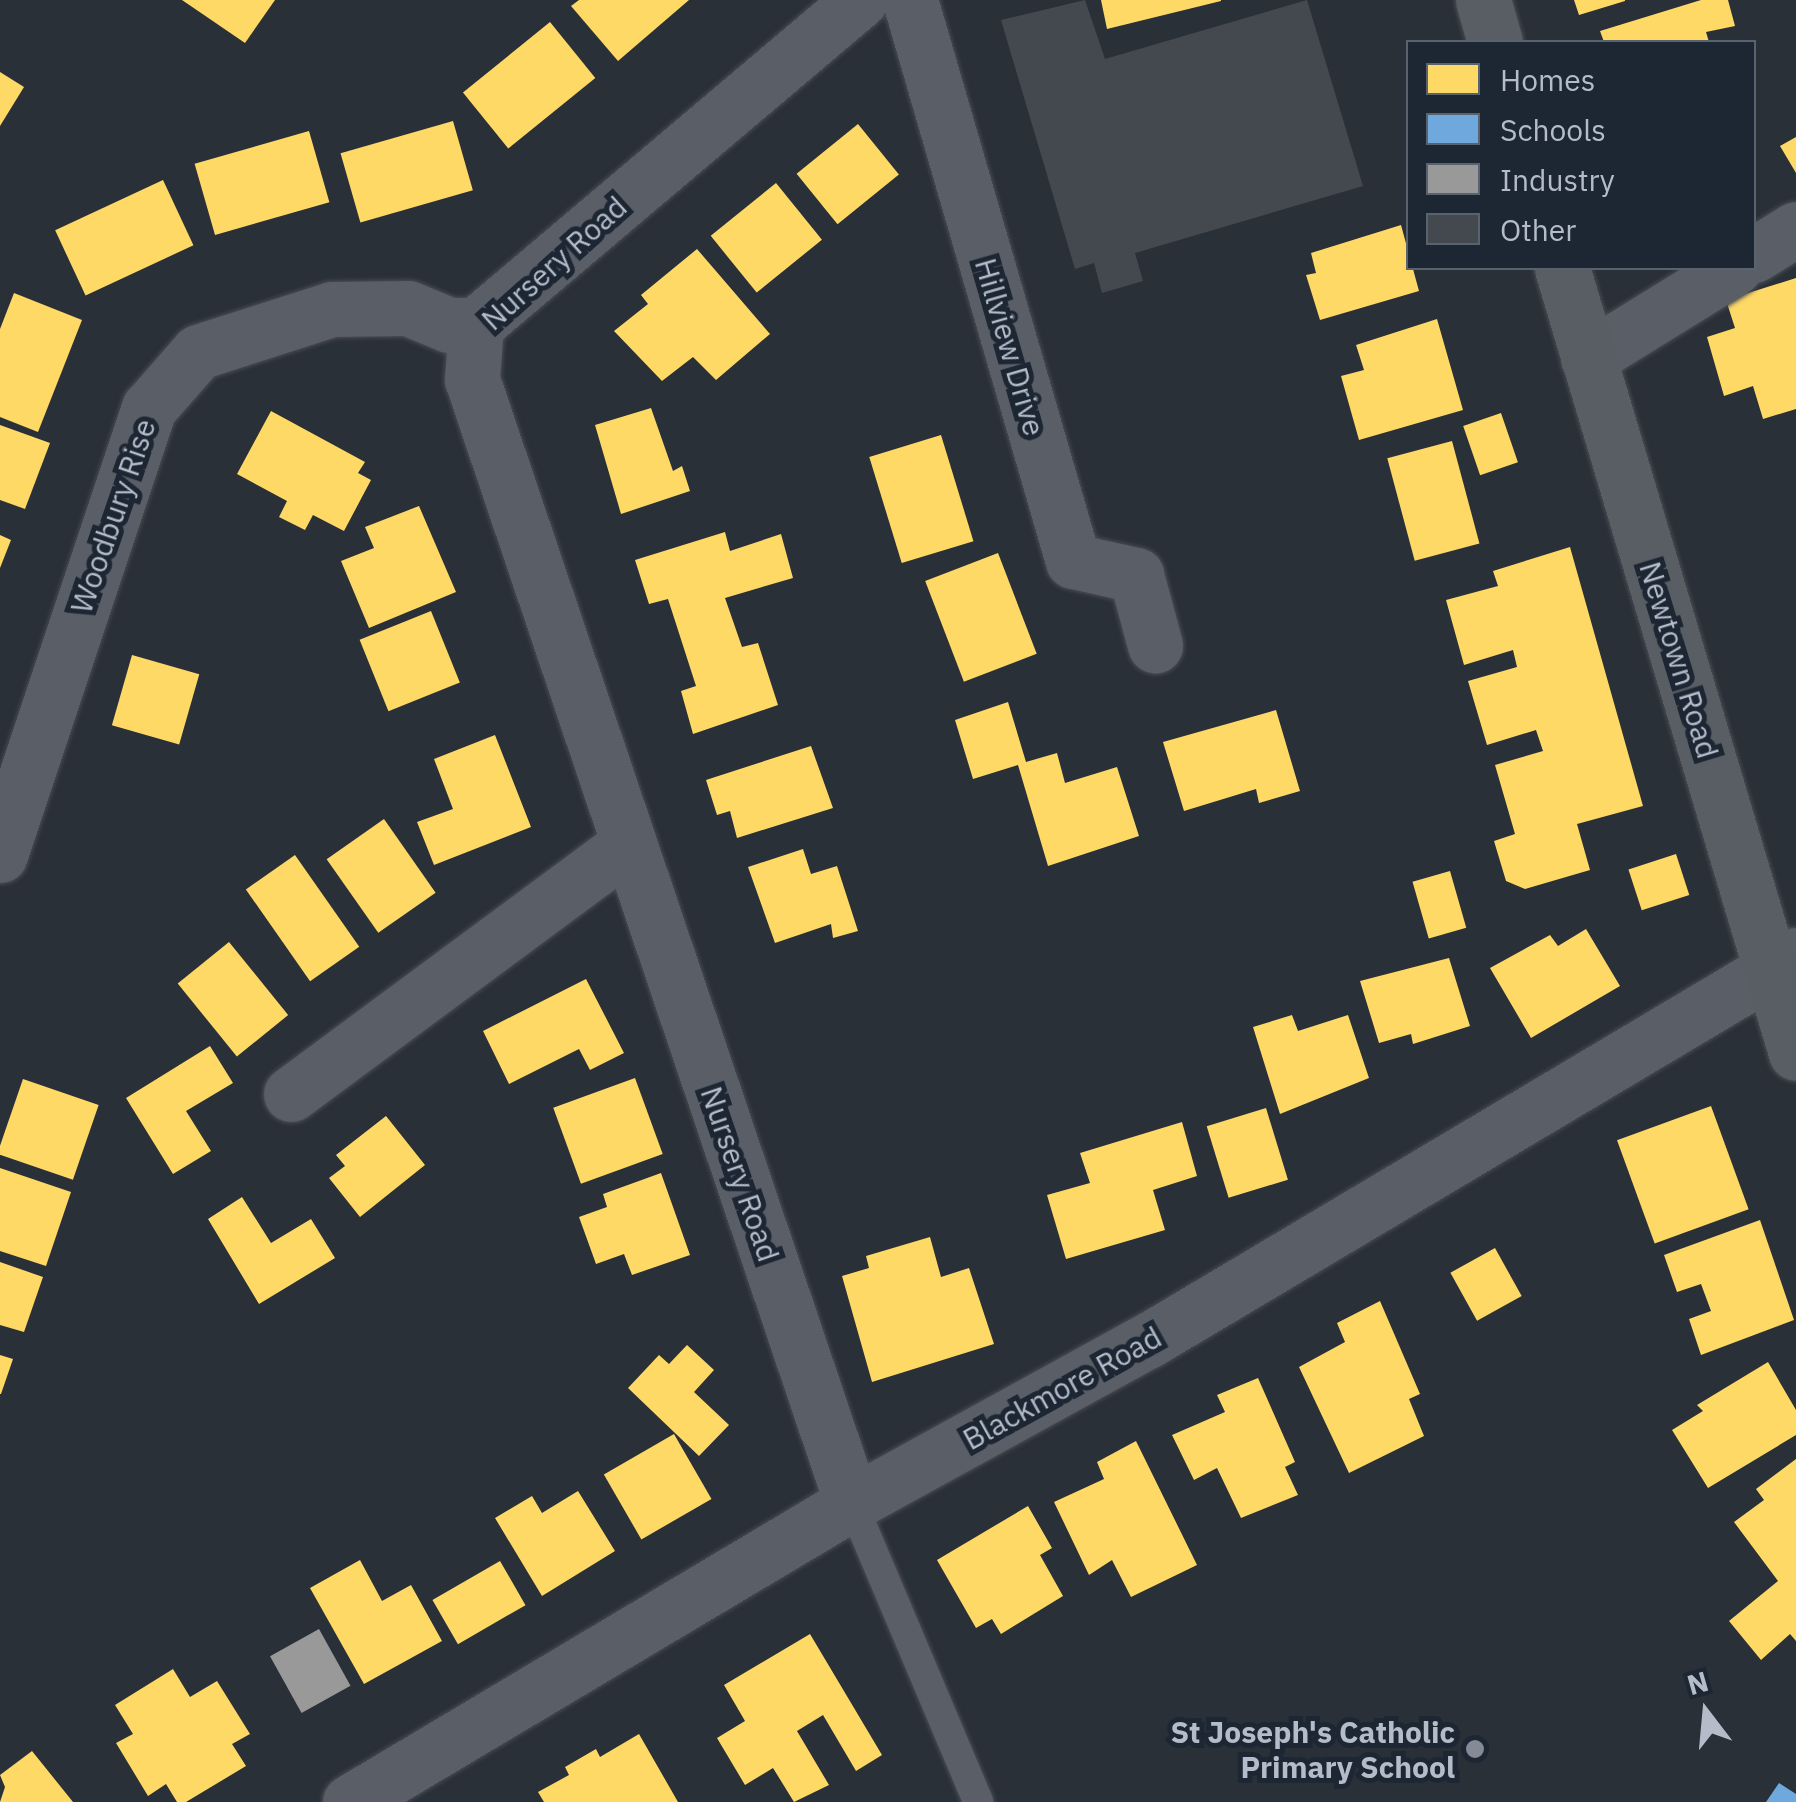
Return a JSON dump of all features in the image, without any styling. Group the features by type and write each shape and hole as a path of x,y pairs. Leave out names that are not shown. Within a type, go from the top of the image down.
{"main road":[{"path":"1483,0 1494,40"},
{"name":"Newtown Road","path":"1563,270 1785,964 1796,1054"}],"street":[{"name":"Nursery Road","path":"852,1503 472,379 476,325 860,0"},
{"name":"Hillview Drive","path":"910,0 1073,561 1136,575 1155,645"},
{"path":"1756,254 1796,229"},
{"path":"1588,358 1731,270"},
{"name":"Woodbury Rise","path":"0,856 149,408 198,352 332,309 408,308 449,325 476,325"},
{"path":"291,1094 628,845"},
{"name":"Blackmore Road","path":"350,1802 852,1503 1149,1340 1785,964"}],"lane":[{"path":"852,1503 978,1802"}],"building: Homes":[{"path":"182,0 275,0 245,43"},
{"path":"579,0 689,0 618,61 571,6"},
{"path":"1101,0 1221,0 1221,1 1107,29"},
{"path":"1574,0 1625,0 1625,1 1579,15"},
{"path":"1701,0 1728,0 1735,26 1706,32 1708,40 1603,40 1600,31"},
{"path":"550,22 595,78 508,148 463,92"},
{"path":"0,72 24,87 0,126"},
{"path":"453,121 473,190 360,222 341,153"},
{"path":"858,124 899,175 838,224 797,174"},
{"path":"309,131 329,202 215,235 195,164"},
{"path":"1796,137 1796,173 1780,146"},
{"path":"163,180 193,245 86,296 55,230"},
{"path":"776,183 822,240 757,293 711,236"},
{"path":"1401,225 1406,270 1413,270 1419,291 1320,320 1306,275 1316,273 1311,253"},
{"path":"697,249 770,334 716,380 693,357 662,381 614,331 648,304 641,295"},
{"path":"1796,278 1796,409 1763,419 1753,386 1724,396 1707,337 1735,328 1726,300"},
{"path":"14,293 82,320 38,432 0,417 0,329"},
{"path":"1437,319 1463,410 1359,440 1341,376 1364,370 1356,345"},
{"path":"651,408 673,471 682,466 690,491 621,514 595,425"},
{"path":"271,411 365,462 358,473 371,480 344,531 313,515 305,530 279,517 287,501 237,474"},
{"path":"1501,413 1518,462 1480,475 1463,426"},
{"path":"0,425 50,443 25,509 0,500"},
{"path":"941,435 973,541 902,563 869,457"},
{"path":"1452,441 1479,543 1415,561 1387,458"},
{"path":"419,506 456,592 369,628 341,561 374,548 365,527"},
{"path":"725,532 730,551 781,534 793,578 725,598 742,647 758,643 778,705 693,734 681,691 696,686 668,599 649,604 635,560"},
{"path":"0,535 11,540 0,568"},
{"path":"1570,547 1643,806 1577,824 1590,870 1525,889 1506,881 1494,841 1515,834 1495,765 1543,751 1536,730 1487,745 1468,681 1517,667 1513,650 1464,665 1446,600 1498,586 1493,571"},
{"path":"998,553 1037,654 964,682 925,581"},
{"path":"431,611 460,682 388,711 360,640"},
{"path":"132,655 199,674 179,744 112,725"},
{"path":"1008,702 1026,762 1057,753 1065,783 1117,767 1139,836 1048,866 1018,765 973,779 955,720"},
{"path":"1276,710 1300,791 1259,803 1256,789 1184,811 1163,742"},
{"path":"495,735 531,827 434,865 417,822 453,809 434,759"},
{"path":"811,746 833,808 737,838 730,811 717,815 706,780"},
{"path":"384,819 436,893 378,933 327,859"},
{"path":"803,849 811,874 837,866 858,931 833,938 831,924 775,943 748,867"},
{"path":"1676,854 1689,895 1642,910 1628,869"},
{"path":"295,855 359,947 310,981 246,889"},
{"path":"1450,871 1466,928 1429,938 1413,882"},
{"path":"1586,929 1620,986 1531,1038 1490,968 1550,935 1558,946"},
{"path":"229,942 288,1015 237,1057 178,984"},
{"path":"1449,958 1470,1026 1413,1044 1411,1034 1379,1043 1360,981"},
{"path":"586,979 624,1053 590,1070 579,1049 509,1084 483,1031"},
{"path":"1292,1015 1298,1031 1348,1015 1369,1078 1280,1114 1253,1027"},
{"path":"210,1046 233,1083 186,1111 211,1151 173,1174 126,1098"},
{"path":"635,1078 663,1154 581,1184 553,1108"},
{"path":"23,1079 99,1105 73,1180 0,1155"},
{"path":"1711,1106 1749,1209 1655,1244 1617,1140"},
{"path":"1266,1108 1288,1180 1229,1198 1207,1126"},
{"path":"386,1116 425,1165 360,1217 329,1178 345,1166 336,1155"},
{"path":"1182,1122 1197,1176 1153,1190 1165,1230 1066,1259 1047,1195 1090,1183 1080,1153"},
{"path":"0,1168 71,1192 46,1266 0,1251"},
{"path":"661,1173 690,1255 632,1275 624,1254 596,1264 579,1217 607,1207 603,1194"},
{"path":"242,1197 271,1243 311,1219 335,1258 259,1304 208,1219"},
{"path":"1760,1220 1794,1320 1701,1355 1689,1319 1711,1311 1701,1284 1677,1292 1664,1255"},
{"path":"930,1237 941,1277 969,1268 994,1344 872,1382 842,1276 869,1268 866,1256"},
{"path":"1495,1248 1522,1296 1477,1321 1450,1273"},
{"path":"0,1262 43,1277 24,1332 0,1325"},
{"path":"1380,1301 1420,1394 1409,1399 1424,1436 1349,1473 1299,1367 1345,1342 1337,1323"},
{"path":"687,1345 714,1370 694,1392 729,1425 699,1456 628,1388 659,1355 669,1364"},
{"path":"0,1355 13,1359 1,1394 0,1394"},
{"path":"1768,1362 1796,1410 1796,1435 1708,1488 1672,1430 1703,1411 1697,1405"},
{"path":"1258,1378 1295,1462 1285,1467 1298,1495 1241,1518 1217,1468 1194,1480 1172,1435 1225,1412 1217,1395"},
{"path":"674,1434 712,1499 641,1539 604,1474"},
{"path":"1136,1441 1197,1565 1131,1597 1112,1560 1089,1575 1054,1502 1104,1479 1097,1462"},
{"path":"1796,1459 1796,1641 1790,1634 1761,1660 1729,1621 1778,1581 1734,1522 1764,1500 1756,1489"},
{"path":"578,1491 615,1551 542,1596 495,1518 532,1496 542,1513"},
{"path":"1028,1506 1052,1548 1040,1555 1063,1596 1001,1634 992,1619 976,1628 937,1560"},
{"path":"360,1560 382,1601 411,1585 442,1641 364,1684 310,1588"},
{"path":"500,1561 526,1605 458,1644 432,1600"},
{"path":"810,1634 882,1755 856,1771 823,1715 797,1731 829,1785 794,1802 773,1768 745,1785 717,1738 745,1721 724,1685"},
{"path":"173,1669 190,1697 217,1681 250,1734 232,1744 246,1766 186,1802 177,1802 166,1784 148,1796 116,1743 133,1734 115,1705"},
{"path":"639,1734 678,1802 544,1802 538,1792 569,1775 565,1767 596,1749 600,1757"},
{"path":"32,1751 73,1802 0,1802 5,1787 0,1775"}],"building: Schools":[{"path":"1779,1783 1796,1794 1796,1802 1766,1802"}],"building: Industry":[{"path":"319,1629 351,1686 302,1713 270,1656"}],"building: Other":[{"path":"1085,0 1105,59 1307,0 1363,186 1135,253 1143,281 1102,293 1094,263 1075,269 1001,20"}],"place":[{"name":"St Joseph's Catholic Primary School","path":"1475,1749"}]}
